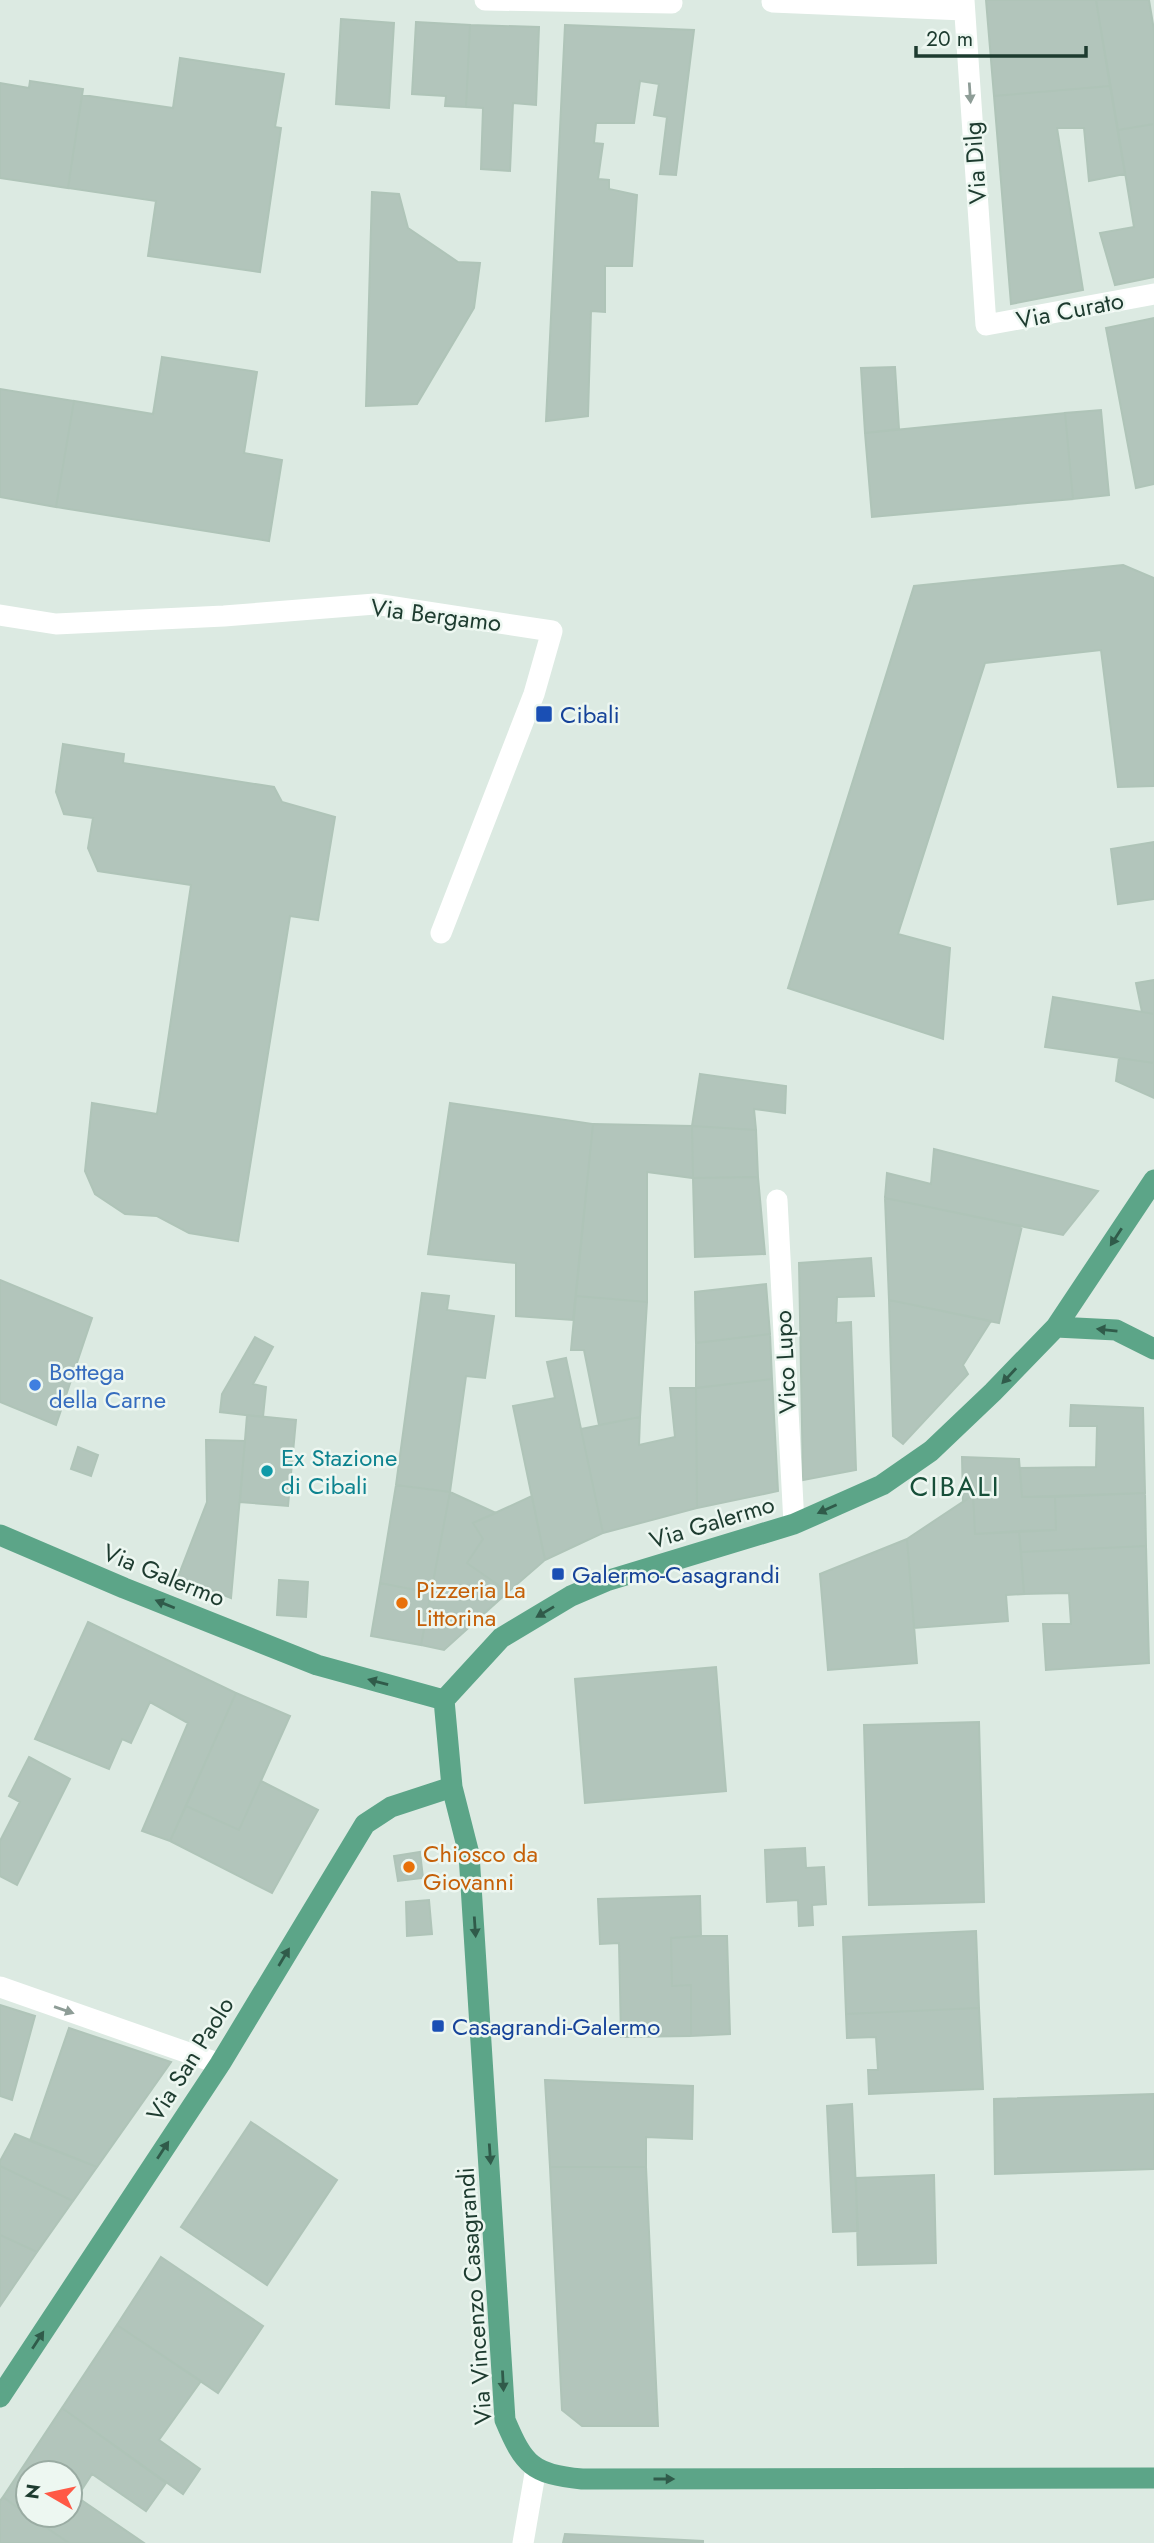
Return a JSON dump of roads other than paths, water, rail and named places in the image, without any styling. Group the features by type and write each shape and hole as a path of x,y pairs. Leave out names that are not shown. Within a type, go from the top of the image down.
{"main road":[{"name":"Via Galermo","path":"0,1535 317,1665 444,1700 500,1638 571,1596 606,1581 794,1524 882,1485 932,1451 1056,1327 1154,1180"},
{"path":"1056,1327 1116,1330 1154,1349"},
{"name":"Via Vincenzo Casagrandi","path":"444,1700 452,1787 469,1854 505,2420 518,2451 536,2468"},
{"name":"Via San Paolo","path":"0,2397 220,2064 365,1824 391,1807 452,1787"},
{"path":"536,2468 555,2476 582,2479 1154,2479"}],"street":[{"path":"485,0 673,3"},
{"path":"772,2 964,5"},
{"name":"Via Dilg","path":"964,5 986,326"},
{"name":"Via Curato","path":"986,326 1154,294"},
{"name":"Via Bergamo","path":"0,615 56,624 224,616 375,604 552,631 534,694 441,933"},
{"name":"Vico Lupo","path":"777,1200 794,1524"},
{"path":"0,1987 220,2064"},
{"path":"523,2543 536,2468"}],"place":[{"name":"Cibali","path":"544,714"},
{"name":"Bottega della Carne","path":"35,1385"},
{"name":"Ex Stazione di Cibali","path":"267,1471"},
{"name":"Galermo-Casagrandi","path":"558,1574"},
{"name":"Pizzeria La Littorina","path":"402,1603"},
{"name":"Chiosco da Giovanni","path":"409,1867"},
{"name":"Casagrandi-Galermo","path":"438,2026"}],"district":[{"name":"CIBALI","path":"955,1486"}]}
